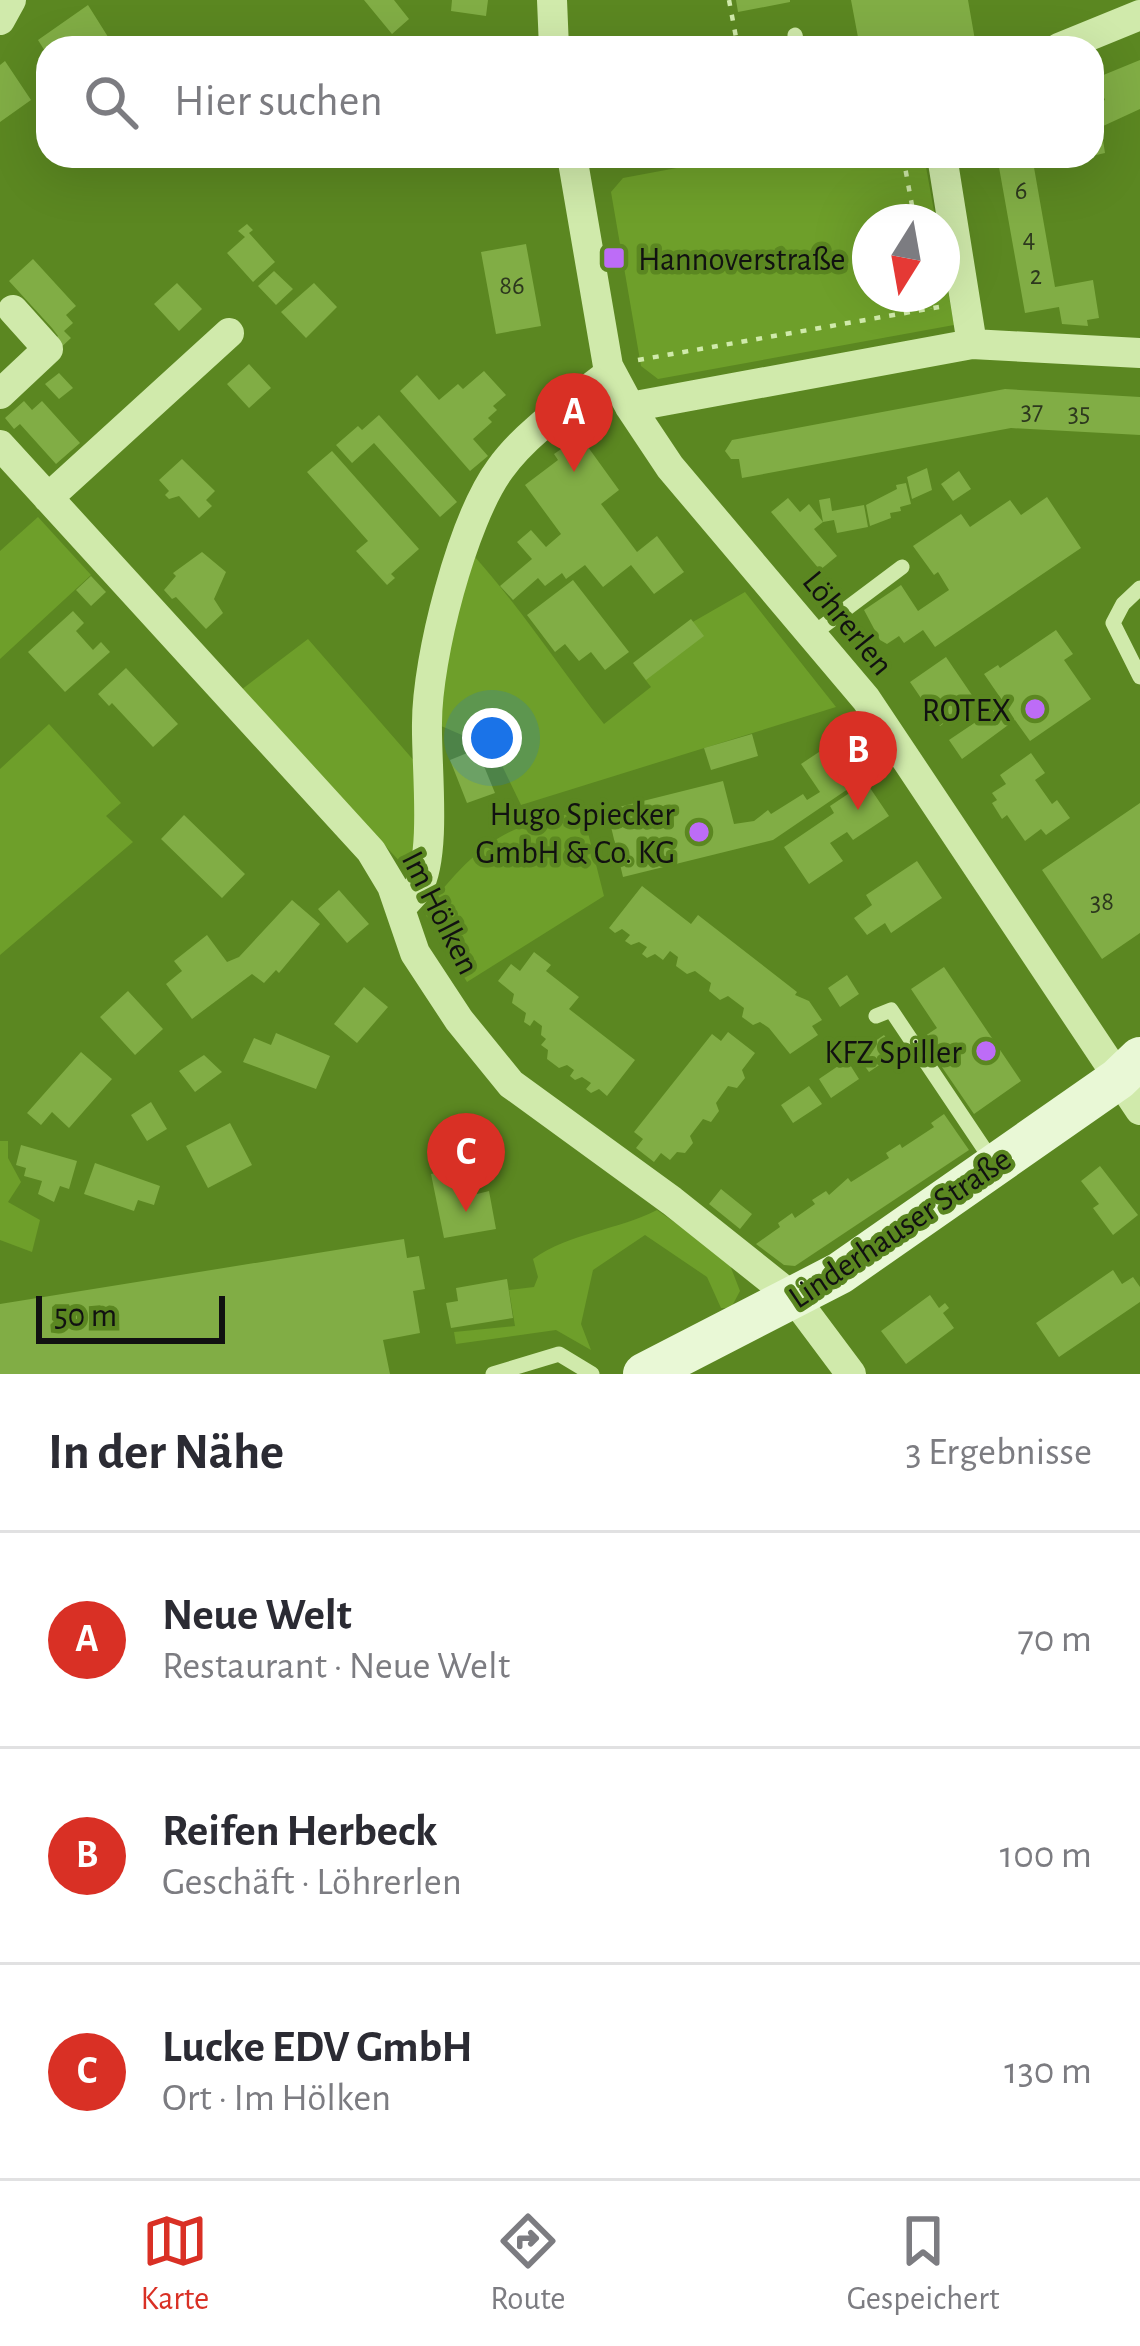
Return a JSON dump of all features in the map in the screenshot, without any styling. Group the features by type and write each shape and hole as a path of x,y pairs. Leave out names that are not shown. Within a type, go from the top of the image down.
{"main road":[{"name":"Linderhauser Straße","path":"644,1374 840,1274 995,1165 1133,1082"}],"street":[{"path":"0,20 11,0"},
{"path":"552,0 554,36"},
{"path":"1088,36 1140,15"},
{"name":"Löhrerlen","path":"582,168 609,369 630,407 670,467 866,699 1104,1052 1133,1082"},
{"path":"944,168 972,344"},
{"path":"0,394 48,349 13,310"},
{"path":"48,498 229,333"},
{"path":"630,407 972,344 1140,353"},
{"path":"400,909 419,886 425,861 427,716 434,658 478,504 501,467 529,437 609,369"},
{"name":"Im Hölken","path":"0,445 371,851 392,886 416,953 459,1020 511,1084 672,1201 794,1299 851,1374"}],"lane":[{"path":"814,633 902,567"},
{"path":"1140,588 1123,604 1113,623 1140,677"},
{"path":"876,1016 892,1010 995,1165"},
{"path":"493,1374 559,1354 592,1374"}],"path":[{"path":"729,0 736,36"},
{"path":"905,168 912,204"},
{"path":"609,369 915,312"}],"green space":[{"path":"677,168 926,168 933,204 852,204 852,312 952,312 954,325 658,379 641,366 611,192 623,178"},
{"path":"38,517 91,575 0,659 0,551"},
{"path":"475,557 604,724 651,687 634,665 691,623 745,592 836,707 521,805 494,749 432,722 451,632"},
{"path":"308,639 416,763 418,850 403,865 241,690"},
{"path":"49,724 121,803 106,816 133,842 0,955 0,769"},
{"path":"570,814 585,821 604,896 467,982 424,912 486,846 523,826"},
{"path":"0,1141 8,1141 8,1158 21,1182 8,1202 40,1220 32,1252 0,1240"},
{"path":"657,1210 728,1260 740,1291 731,1308 721,1308 707,1277 645,1235 593,1270 581,1324 591,1350 556,1330 456,1344 454,1332 515,1326 509,1290 534,1287 538,1277 533,1259 563,1243"}],"building":[{"path":"364,0 394,0 409,19 392,34"},
{"path":"452,0 488,0 486,16 451,11"},
{"path":"736,0 790,0 790,2 738,12"},
{"path":"851,0 968,0 974,36 858,36"},
{"path":"88,5 107,36 44,36"},
{"path":"1140,60 1140,109 1104,126 1105,100 1104,75"},
{"path":"5,61 31,100 0,122 0,65"},
{"path":"999,168 1034,168 1055,287 1093,280 1099,318 1087,320 1088,326 1062,324 1059,307 1025,313"},
{"path":"247,224 253,230 249,233 275,262 253,282 227,253 245,237 238,231"},
{"path":"526,244 541,326 496,334 481,252"},
{"path":"33,259 76,306 66,315 73,323 64,331 71,338 56,352 49,345 58,336 9,281"},
{"path":"274,271 293,289 276,305 258,286"},
{"path":"177,283 202,309 179,331 154,304"},
{"path":"314,283 337,307 306,338 281,312"},
{"path":"249,364 271,388 249,408 227,384"},
{"path":"484,371 506,395 493,406 497,410 488,418 492,422 473,439 488,456 470,471 400,391 417,375 439,400 458,384 463,389"},
{"path":"59,373 73,388 59,399 45,384"},
{"path":"1005,389 1140,397 1140,435 1011,428 742,478 739,459 731,459 725,451 732,440"},
{"path":"24,401 32,410 42,401 80,443 56,464 20,424 14,429 5,418"},
{"path":"379,415 457,502 440,517 374,443 352,463 336,445"},
{"path":"580,436 619,490 601,504 637,552 657,536 684,572 654,594 631,565 603,587 585,565 566,579 562,573 545,586 538,578 513,600 500,586 532,559 517,542 531,530 546,547 561,534 525,485 558,460 554,454"},
{"path":"332,451 419,549 391,574 395,578 387,585 356,551 368,541 307,472"},
{"path":"182,459 215,491 206,500 212,506 199,518 179,496 169,499 165,495 169,491 159,480"},
{"path":"927,468 932,490 912,499 907,477"},
{"path":"959,471 971,489 953,501 941,484"},
{"path":"906,483 911,504 870,526 866,505"},
{"path":"1047,497 1081,548 935,647 923,630 904,643 899,636 887,644 880,640 864,610 901,585 918,611 949,590 913,546 961,514 970,527 1010,500 1021,515"},
{"path":"788,498 800,512 809,504 823,522 814,529 837,556 820,570 771,512"},
{"path":"830,498 832,511 864,505 868,527 837,533 834,520 823,522 819,500"},
{"path":"202,552 226,572 214,599 223,613 206,629 164,590 176,576 173,573"},
{"path":"91,576 106,592 91,606 76,590"},
{"path":"573,580 629,652 605,670 591,652 579,661 565,644 555,652 527,615"},
{"path":"73,611 84,623 76,631 93,650 101,642 110,652 65,692 28,652"},
{"path":"691,619 704,636 646,680 633,663"},
{"name":"ROTEX","path":"1056,630 1073,654 1064,660 1091,699 1030,741 1015,720 962,759 949,740 1004,703 984,674"},
{"path":"946,657 976,701 940,726 910,682"},
{"path":"126,668 178,724 153,747 98,694"},
{"path":"752,734 758,756 711,770 704,748"},
{"name":"Hugo Spiecker GmbH & Co. KG","path":"829,739 843,741 841,748 858,773 863,770 867,776 773,840 623,877 607,810 723,781 734,824 754,821 803,794 807,800 820,792 801,764 828,746"},
{"path":"477,749 495,793 467,803 450,760"},
{"path":"1031,753 1045,773 1035,780 1052,804 1057,800 1070,818 1046,835 1041,829 1025,841 1007,815 1002,819 992,793 1006,784 1000,775"},
{"path":"866,782 889,816 853,840 847,832 830,843 843,861 809,884 784,847 834,813 830,806"},
{"path":"1140,803 1140,933 1102,959 1042,870"},
{"path":"184,815 245,874 222,898 161,839"},
{"path":"917,861 942,898 891,933 885,923 867,935 854,918 872,905 866,895"},
{"path":"642,886 691,924 698,915 795,995 809,1001 822,1020 812,1026 818,1035 790,1054 769,1028 742,1017 744,1008 728,996 720,1000 709,991 711,983 695,971 687,974 676,966 678,957 670,951 663,960 655,954 647,958 642,954 647,947 639,942 631,945 625,941 630,935 609,928"},
{"path":"339,890 369,924 347,943 318,909"},
{"path":"292,900 320,924 279,973 276,970 264,983 252,974 192,1019 166,984 182,971 174,961 207,935 227,962 239,957"},
{"path":"534,952 551,965 546,971 579,997 569,1009 635,1060 607,1096 599,1089 591,1093 586,1089 591,1083 582,1077 575,1080 570,1076 574,1070 567,1065 559,1068 547,1059 548,1050 541,1045 546,1039 541,1035 542,1026 534,1020 530,1026 524,1022 526,1013 512,1003 514,994 498,981 511,964 520,971"},
{"path":"944,967 1021,1081 974,1114 922,1038 937,1028 911,989"},
{"path":"847,975 859,994 840,1007 828,988"},
{"path":"364,987 388,1007 357,1043 334,1024"},
{"path":"128,991 163,1029 135,1055 100,1017"},
{"path":"728,1032 755,1053 742,1070 745,1078 737,1088 728,1086 716,1103 719,1111 711,1122 703,1119 685,1153 677,1152 670,1160 661,1153 654,1162 636,1148 643,1139 634,1132 712,1034 721,1041"},
{"path":"276,1033 330,1056 316,1089 243,1062 254,1038 271,1045"},
{"path":"884,1035 897,1053 869,1072 856,1054"},
{"path":"81,1052 112,1079 69,1128 52,1112 41,1125 27,1113"},
{"path":"204,1055 222,1072 195,1092 179,1071"},
{"path":"847,1060 859,1079 831,1098 819,1079"},
{"path":"809,1086 822,1104 793,1123 781,1105"},
{"path":"151,1102 167,1129 147,1141 131,1115"},
{"path":"944,1114 969,1150 795,1266 784,1265 756,1244 792,1213 795,1218 826,1191 829,1195 848,1178 851,1182 889,1158 886,1153 934,1127 931,1123"},
{"path":"230,1123 252,1165 208,1188 186,1146"},
{"path":"21,1145 77,1161 69,1189 60,1186 54,1202 38,1194 42,1181 24,1176 26,1168 16,1165"},
{"path":"460,1154 463,1167 471,1165 477,1194 489,1191 496,1229 444,1238 431,1174 442,1172 439,1159"},
{"path":"95,1163 160,1186 154,1205 138,1200 134,1211 84,1194"},
{"path":"1100,1166 1138,1215 1113,1235 1093,1208 1099,1204 1081,1181"},
{"path":"721,1189 752,1214 740,1229 709,1204"},
{"path":"404,1239 407,1258 419,1256 425,1289 413,1291 420,1333 383,1340 390,1374 0,1374 0,1304"},
{"path":"1113,1270 1122,1284 1133,1277 1140,1287 1140,1302 1059,1357 1036,1323"},
{"path":"507,1279 513,1318 451,1328 446,1303 458,1301 456,1288"},
{"path":"930,1295 939,1308 945,1303 949,1308 943,1313 954,1328 906,1364 881,1331"}],"place":[{"name":"Hannoverstraße","path":"614,258"},
{"name":"Neue Welt","path":"574,472"},
{"name":"ROTEX","path":"1035,709"},
{"name":"Reifen Herbeck","path":"858,810"},
{"name":"Hugo Spiecker GmbH & Co. KG","path":"699,832"},
{"name":"KFZ Spiller","path":"986,1051"},
{"name":"Lucke EDV GmbH","path":"466,1212"}]}
